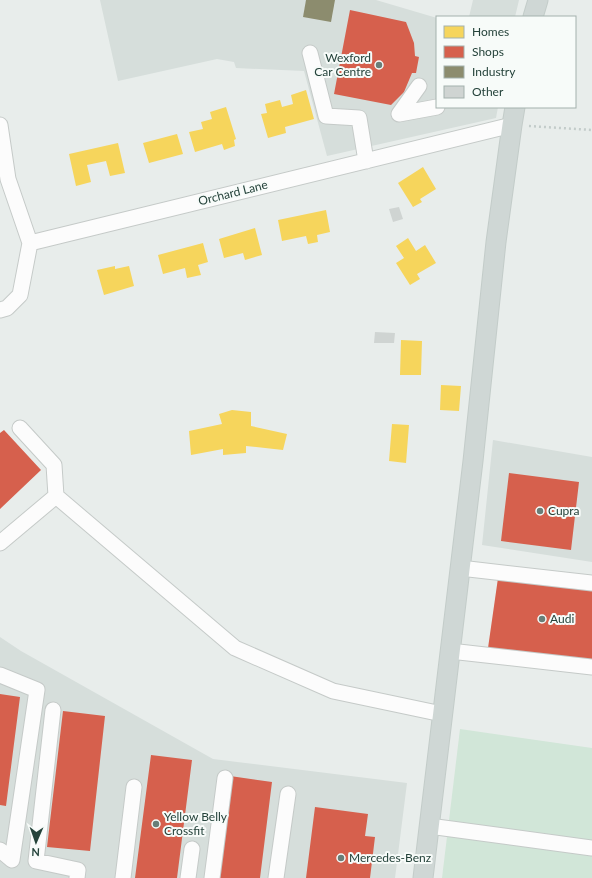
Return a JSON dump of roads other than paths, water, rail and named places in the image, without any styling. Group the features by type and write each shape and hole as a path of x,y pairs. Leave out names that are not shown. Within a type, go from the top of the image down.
{"main road":[{"path":"533,16 538,0"},
{"path":"423,878 474,454 496,242 514,116"}],"street":[{"path":"310,53 326,116 359,118 366,160"},
{"path":"419,86 399,114 436,107"},
{"name":"Orchard Lane","path":"30,243 366,160 514,116"},
{"path":"0,126 8,179 30,243 20,295 7,308 0,310"},
{"path":"20,428 54,465 56,496 236,648 333,691 442,714"},
{"path":"0,543 56,496"},
{"path":"460,568 592,583"},
{"path":"450,651 592,667"},
{"path":"0,675 37,690 12,860 0,850"},
{"path":"53,710 36,861 78,870 77,878"},
{"path":"212,878 225,778"},
{"path":"123,878 134,787"},
{"path":"276,878 288,794"},
{"path":"429,826 592,848"},
{"path":"188,878 192,849"}],"place":[{"name":"Wexford Car Centre","path":"379,65"},
{"name":"Cupra","path":"540,511"},
{"name":"Audi","path":"542,619"},
{"name":"Yellow Belly Crossfit","path":"156,824"},
{"name":"Mercedes-Benz","path":"341,858"}]}
